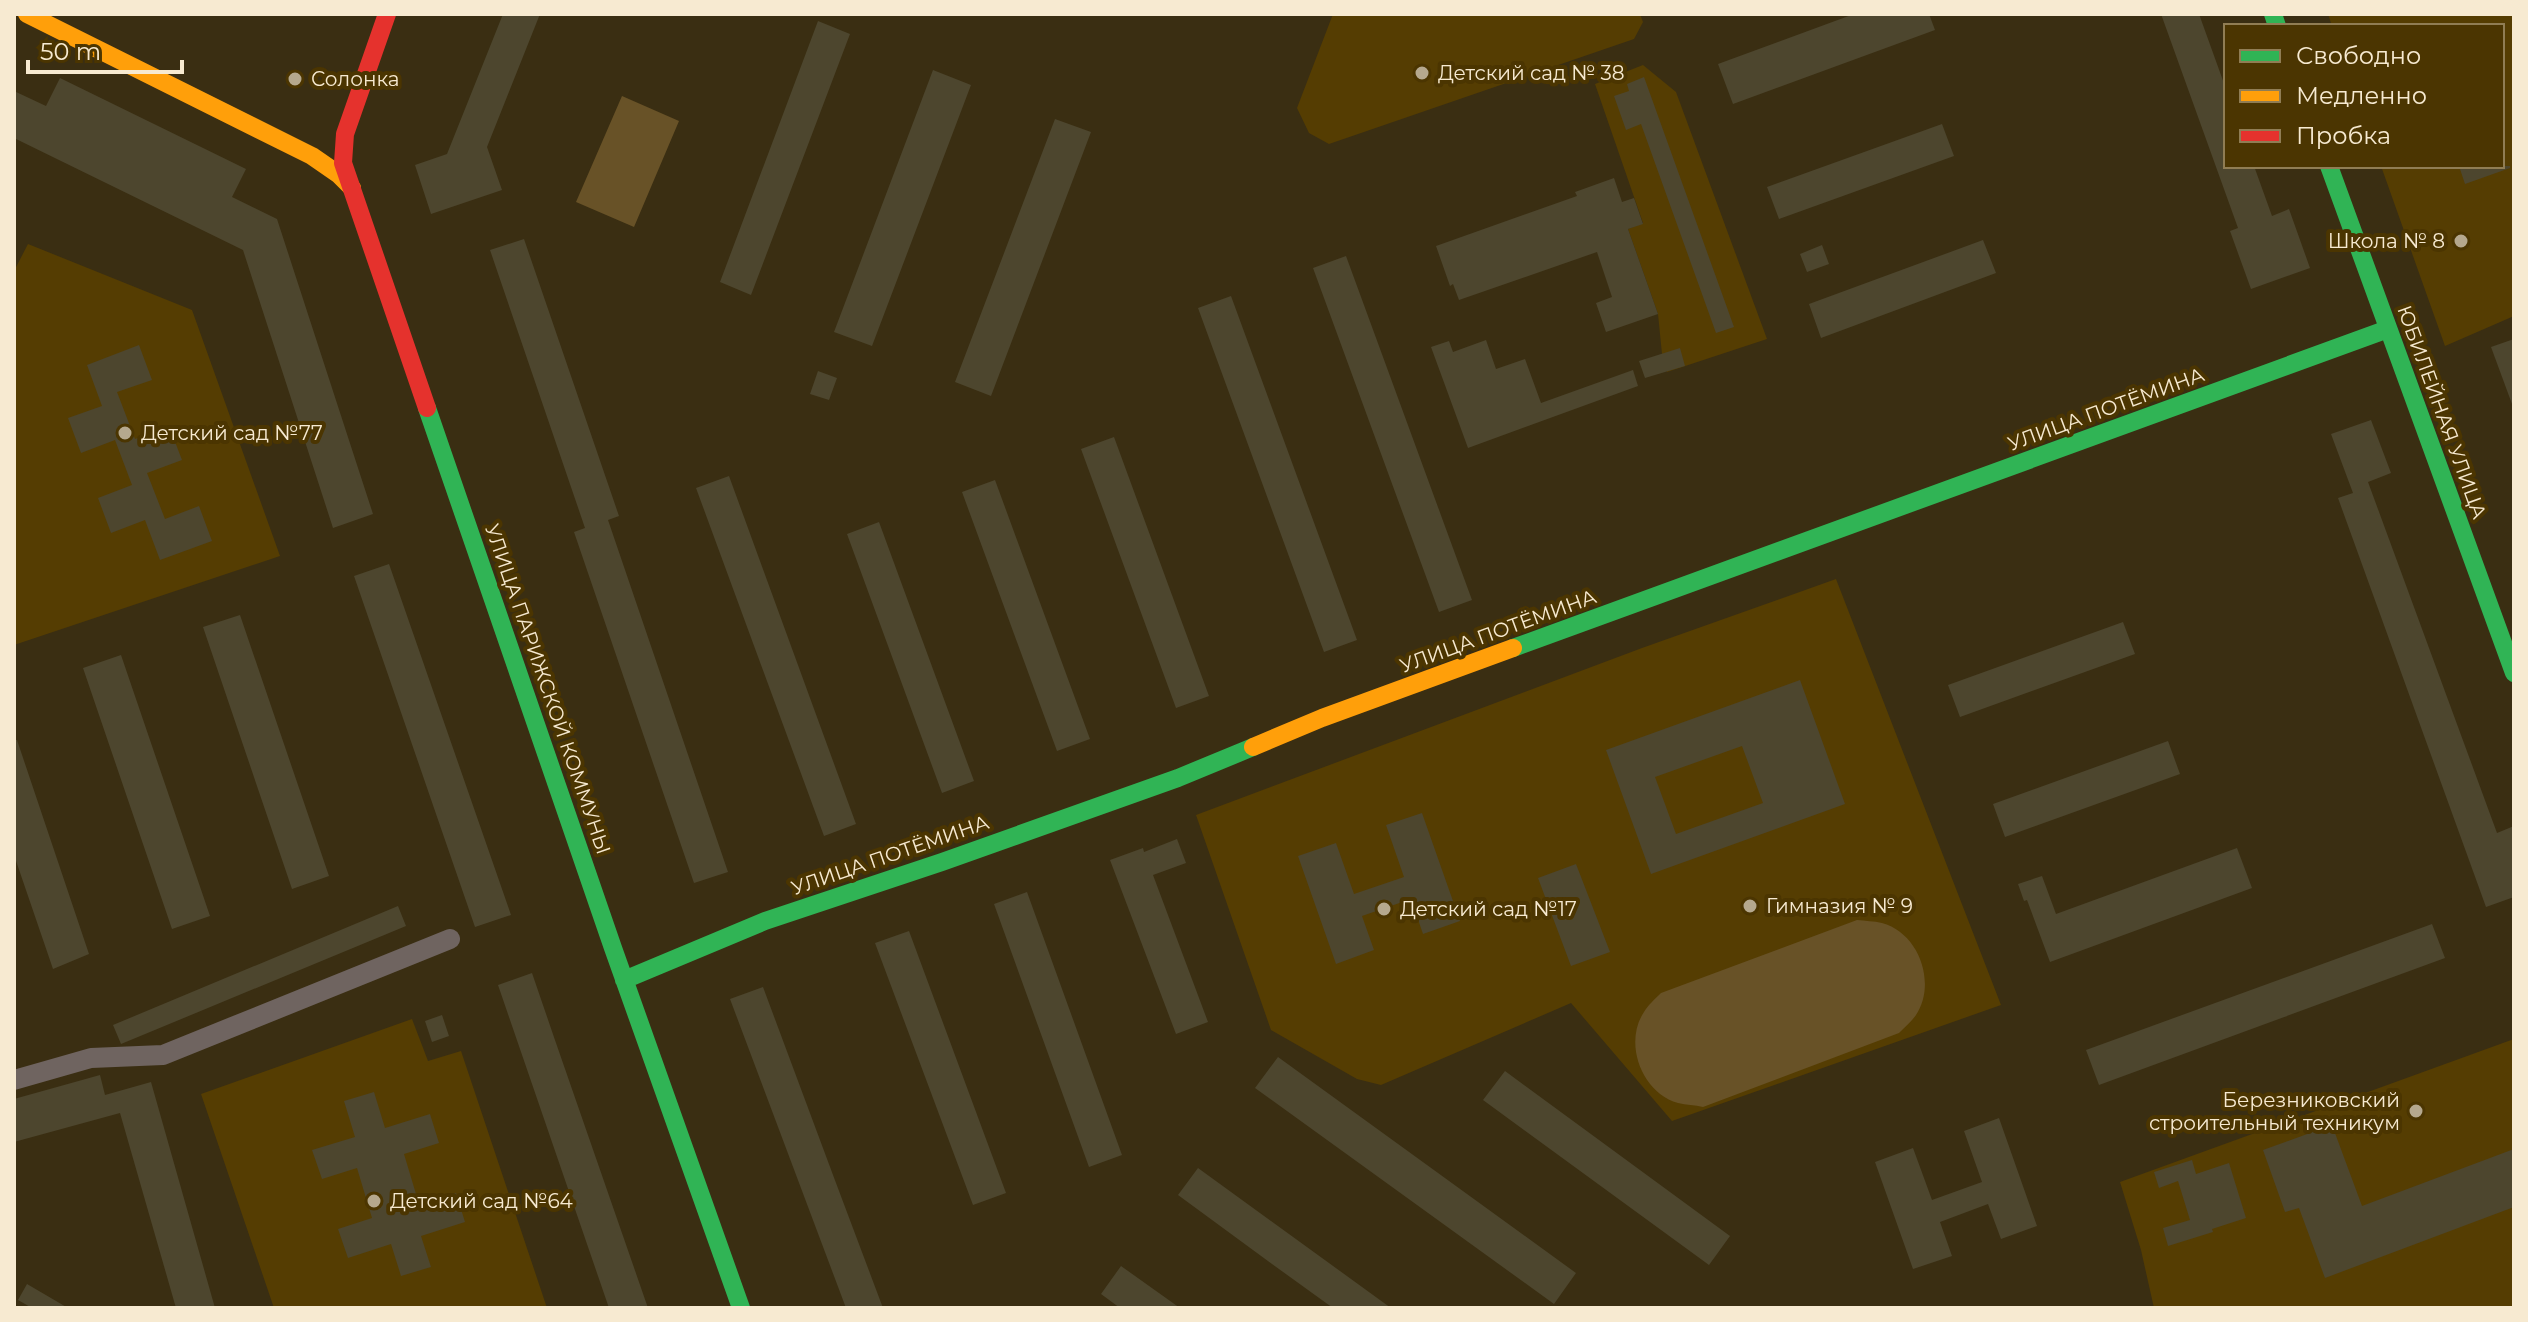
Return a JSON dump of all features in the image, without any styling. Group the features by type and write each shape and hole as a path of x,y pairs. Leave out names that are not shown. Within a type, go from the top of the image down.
{"street":[{"path":"27,14 312,156 338,174 352,189"},
{"name":"УЛИЦА ПАРИЖСКОЙ КОММУНЫ","path":"387,14 345,134 343,163 624,980 741,1308"},
{"name":"ЮБИЛЕЙНАЯ УЛИЦА","path":"2330,168 2514,673"},
{"name":"УЛИЦА ПОТЁМИНА","path":"624,980 765,921 1178,778 1322,718 2388,329"},
{"path":"14,1080 91,1058 163,1055 450,939"}],"shaded area":[{"name":"Детский сад № 38","path":"1333,14 1640,14 1643,22 1634,39 1329,144 1309,133 1297,108"},
{"name":"Школа № 8","path":"2328,14 2514,14 2514,316 2445,346 2382,168 2504,168 2504,24 2331,24"},
{"path":"1643,65 1676,92 1767,339 1667,372 1658,314 1628,229 1643,223 1595,84"},
{"path":"622,96 679,121 634,227 576,202"},
{"name":"Детский сад №77","path":"28,244 192,310 280,556 14,645 14,271"},
{"name":"Гимназия № 9","path":"1836,579 2001,1005 1672,1121 1571,1003 1381,1085 1357,1079 1271,1030 1196,815"},
{"path":"1857,920 1882,923 1895,929 1915,948 1921,961 1925,989 1922,1002 1914,1017 1899,1033 1703,1107 1678,1103 1665,1097 1646,1078 1636,1052 1635,1038 1644,1012 1661,993"},
{"name":"Детский сад №64","path":"412,1019 428,1061 461,1051 547,1308 274,1308 201,1094"},
{"name":"Березниковский строительный техникум","path":"2514,1039 2514,1308 2154,1308 2141,1250 2120,1182"}],"building":[{"path":"503,14 540,14 487,147 502,190 431,214 415,165 447,154"},
{"path":"1854,14 1929,14 1935,30 1733,104 1718,64"},
{"path":"2161,14 2199,14 2224,83 2224,168 2255,168 2272,216 2289,209 2310,268 2251,289 2230,231 2238,228"},
{"path":"818,21 850,34 751,295 720,282"},
{"path":"933,70 971,85 872,346 834,332"},
{"path":"1644,77 1734,327 1716,333 1641,124 1626,130 1614,96 1629,91 1627,84"},
{"path":"60,78 246,169 232,197 277,219 373,514 333,528 243,250 14,138 14,91 46,106"},
{"path":"1055,119 1091,132 991,396 955,382"},
{"path":"1942,124 1954,156 1779,219 1767,187"},
{"path":"2510,166 2510,168 2465,184 2460,168"},
{"path":"1614,178 1622,202 1634,198 1643,224 1628,229 1658,314 1606,332 1596,303 1612,297 1597,252 1459,300 1453,284 1450,286 1436,246 1577,196 1575,192"},
{"path":"524,239 619,516 608,520 728,872 694,883 574,532 585,528 490,250"},
{"path":"1983,240 1996,273 1821,338 1809,304"},
{"path":"1822,245 1829,264 1807,272 1800,254"},
{"path":"1346,256 1472,600 1439,612 1313,268"},
{"path":"1231,296 1357,640 1324,652 1198,308"},
{"path":"2514,339 2514,404 2512,404 2491,347"},
{"path":"1486,340 1496,369 1525,359 1541,403 1633,370 1638,386 1468,448 1431,347 1449,341 1453,352"},
{"path":"139,345 152,380 117,392 135,439 169,426 182,460 147,473 165,519 199,506 212,541 160,560 145,520 111,533 98,498 132,485 115,440 81,453 68,418 102,406 87,365"},
{"path":"1680,348 1685,366 1645,378 1639,361"},
{"path":"818,371 837,378 829,400 810,394"},
{"path":"2371,420 2391,473 2368,482 2497,833 2514,826 2514,897 2486,907 2338,498 2353,493 2331,434"},
{"path":"1114,437 1209,696 1176,708 1081,449"},
{"path":"729,476 856,824 824,836 696,488"},
{"path":"995,480 1090,739 1057,751 962,492"},
{"path":"879,522 974,781 942,793 847,534"},
{"path":"389,564 511,915 475,927 354,576"},
{"path":"240,615 329,876 292,889 203,627"},
{"path":"2123,622 2135,654 1960,717 1948,685"},
{"path":"121,655 210,916 172,929 83,668"},
{"path":"1800,680 1845,804 1651,874 1606,750","holes":["1742,746 1763,803 1676,834 1655,777"]},
{"path":"14,740 17,740 89,954 53,969 14,855"},
{"path":"2168,741 2180,774 2005,837 1993,804"},
{"path":"1422,813 1460,921 1423,934 1411,899 1362,916 1374,950 1336,964 1298,856 1336,843 1354,894 1404,877 1386,825"},
{"path":"1177,839 1186,863 1153,875 1208,1022 1176,1034 1110,860 1143,848 1144,852"},
{"path":"2237,848 2252,888 2050,962 2018,884 2042,876 2056,914"},
{"path":"1576,864 1610,952 1571,966 1538,878"},
{"path":"1027,892 1122,1155 1089,1167 994,904"},
{"path":"398,906 406,926 121,1044 113,1025"},
{"path":"2432,924 2445,958 2099,1085 2086,1050"},
{"path":"909,931 1006,1193 973,1205 875,943"},
{"path":"532,973 648,1308 609,1308 498,985"},
{"path":"763,987 883,1308 846,1308 730,999"},
{"path":"442,1015 449,1036 432,1042 425,1021"},
{"path":"1278,1057 1576,1273 1554,1304 1255,1088"},
{"path":"1505,1071 1730,1236 1709,1265 1483,1100"},
{"path":"100,1075 105,1095 151,1082 215,1308 176,1308 120,1113 14,1142 14,1099"},
{"path":"374,1092 385,1128 430,1114 439,1143 404,1154 419,1204 456,1193 465,1222 421,1236 431,1267 401,1276 391,1244 348,1258 338,1229 372,1218 357,1168 322,1179 312,1150 355,1137 344,1101"},
{"path":"1999,1118 2037,1226 2001,1239 1988,1204 1940,1222 1952,1256 1913,1269 1875,1162 1913,1148 1932,1200 1982,1182 1964,1131"},
{"path":"2332,1125 2362,1206 2514,1149 2514,1207 2325,1278 2299,1208 2285,1212 2263,1150"},
{"path":"2192,1160 2196,1174 2229,1163 2246,1218 2168,1246 2163,1228 2190,1220 2178,1181 2159,1188 2154,1172"},
{"path":"1198,1168 1391,1308 1333,1308 1272,1264 1178,1195"},
{"path":"1121,1266 1180,1308 1120,1308 1101,1294"},
{"path":"27,1284 68,1308 32,1308 18,1300"}],"traffic: fast":[{"path":"2273,14 2276,24"},
{"path":"2330,168 2514,673"},
{"path":"1513,648 2388,329"},
{"path":"427,408 741,1308"},
{"path":"624,980 765,921 1178,778 1253,747"}],"traffic: slow":[{"path":"27,14 312,156 352,188"},
{"path":"1253,747 1322,718 1513,648"}],"traffic: jam":[{"path":"387,14 345,134 343,163 427,408"}],"place":[{"name":"Детский сад № 38","path":"1422,73"},
{"name":"Солонка","path":"295,79"},
{"name":"Школа № 8","path":"2461,241"},
{"name":"Детский сад №77","path":"125,433"},
{"name":"Гимназия № 9","path":"1750,906"},
{"name":"Детский сад №17","path":"1384,909"},
{"name":"Березниковский строительный техникум","path":"2416,1111"},
{"name":"Детский сад №64","path":"374,1201"}]}
